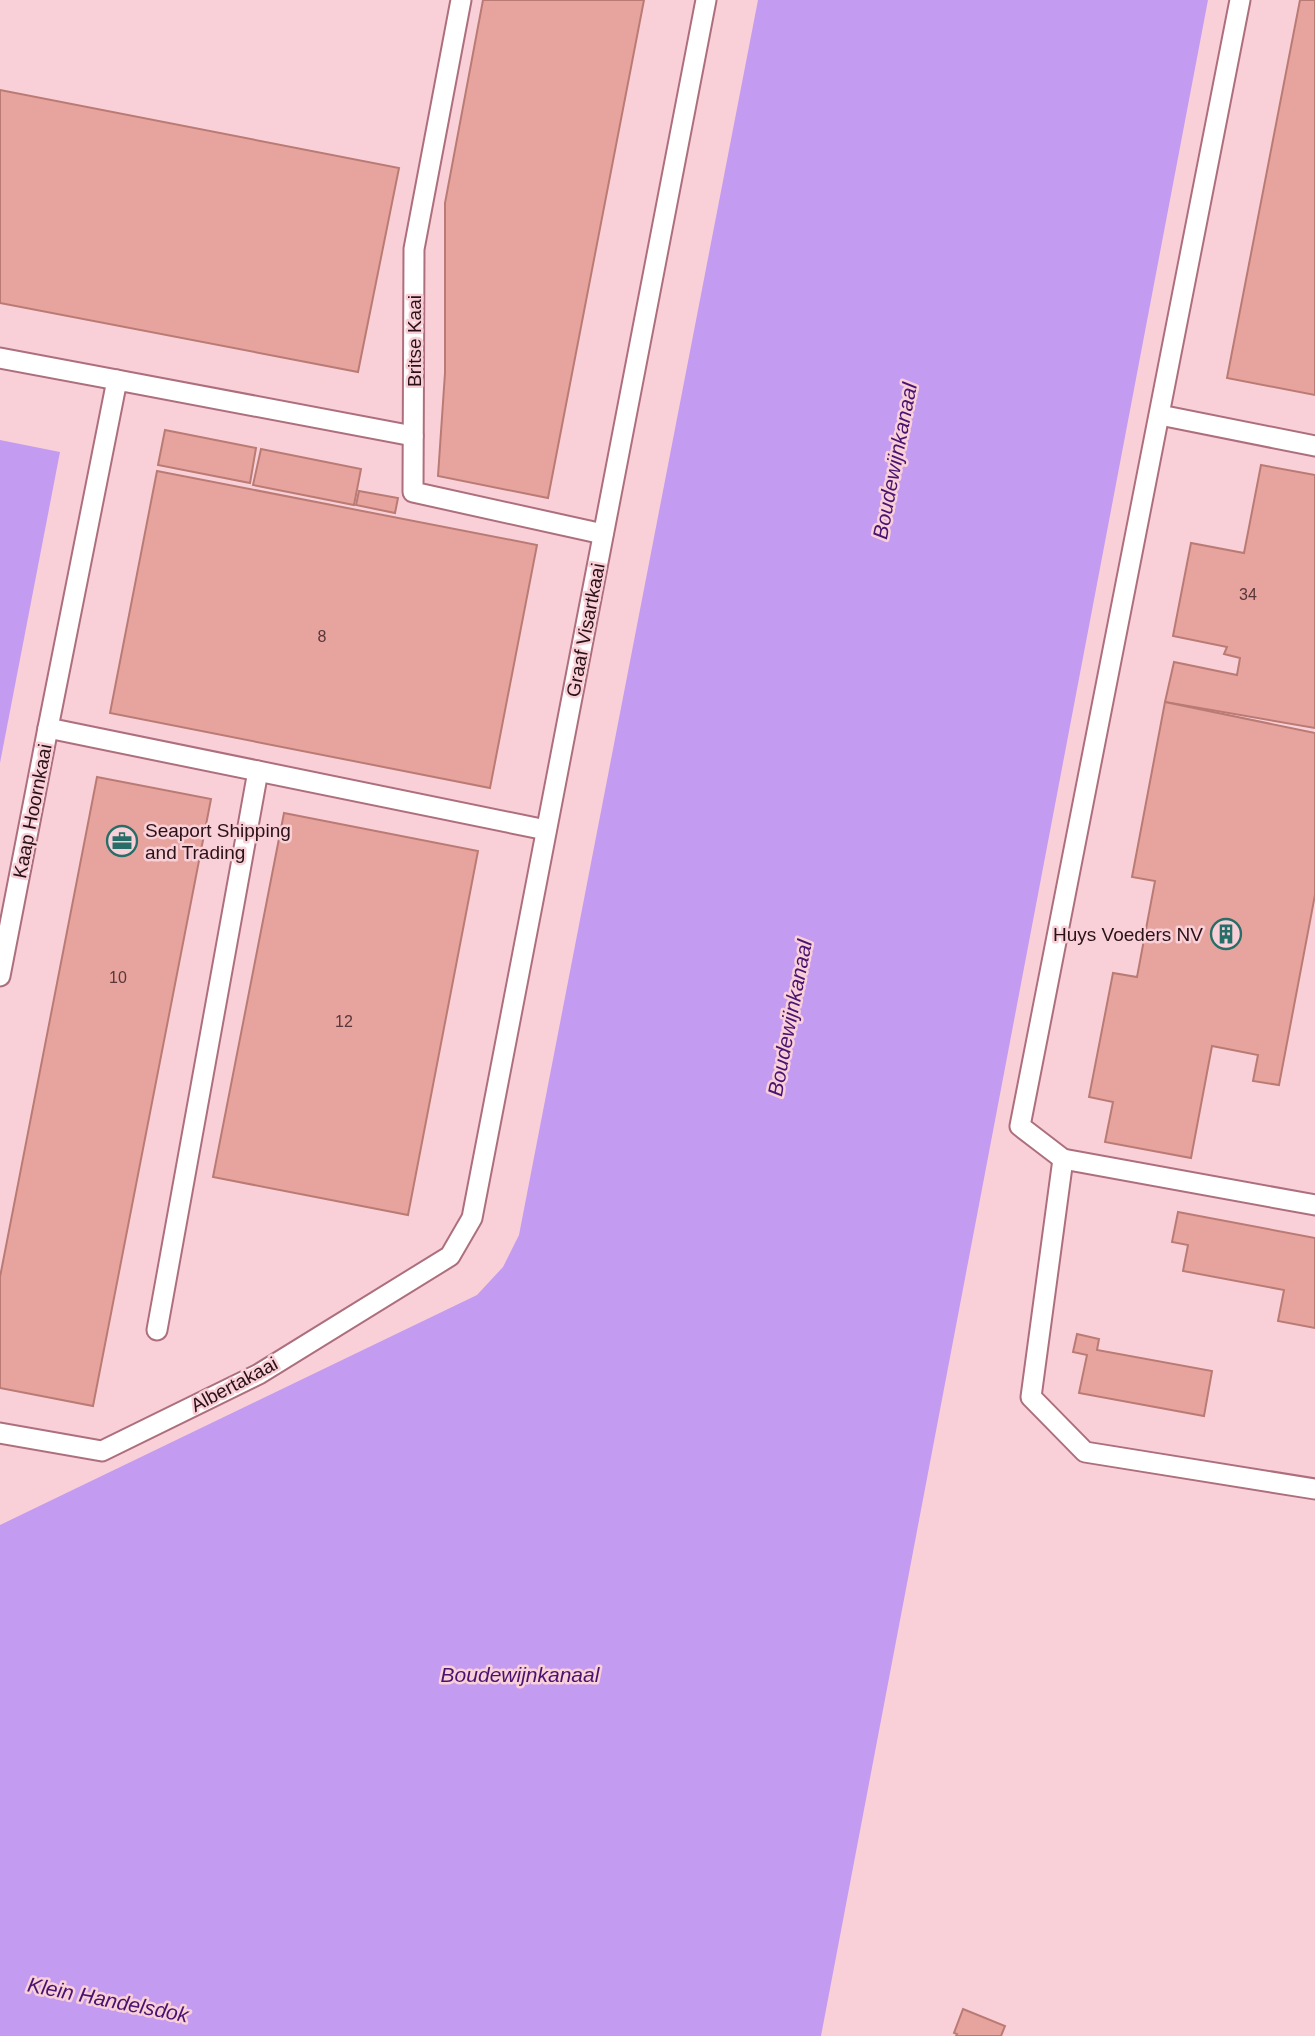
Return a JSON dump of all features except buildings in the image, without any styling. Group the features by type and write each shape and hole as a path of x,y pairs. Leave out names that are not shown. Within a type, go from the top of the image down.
{"lane":[{"name":"Britse Kaai","path":"461,0 414,249 413,492 603,534"},
{"name":"Graaf Visartkaai","path":"450,1256 472,1218 706,0"},
{"path":"1240,0 1020,1126 1063,1159 1315,1205"},
{"path":"0,358 413,436"},
{"name":"Kaap Hoornkaai","path":"0,976 117,380"},
{"path":"1160,415 1315,446"},
{"path":"48,728 546,830"},
{"path":"157,1330 258,771"},
{"path":"1063,1159 1031,1397 1085,1452 1315,1489"},
{"name":"Albertakaai","path":"0,1433 102,1451 259,1374 450,1256"}],"water":[{"name":"Boudewijnkanaal","path":"758,0 1208,0 821,2036 0,2036 0,1525 477,1295 503,1267 519,1235"},
{"path":"0,440 60,452 0,763"}],"place":[{"name":"Seaport Shipping and Trading","path":"122,841"},
{"name":"Huys Voeders NV","path":"1226,934"}],"water label":[{"name":"Klein Handelsdok","path":"108,2000"}]}
